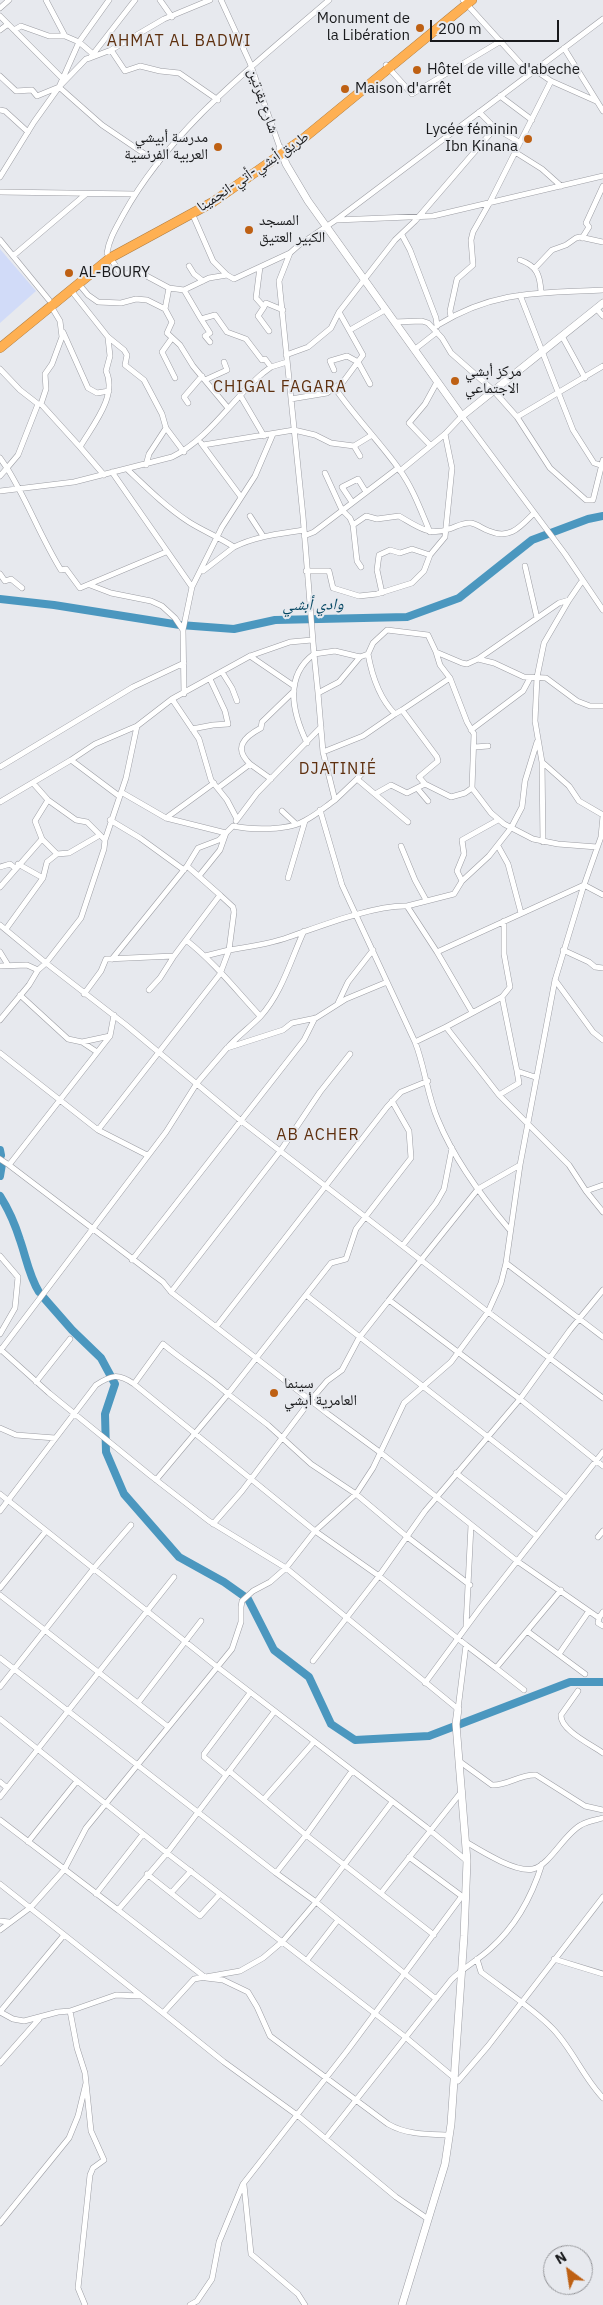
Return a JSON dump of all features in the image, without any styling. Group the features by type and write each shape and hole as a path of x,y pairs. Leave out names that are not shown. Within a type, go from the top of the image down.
{"highway":[{"path":"0,345 108,255 139,234 210,197 280,151 349,100 466,1"},
{"name":"طريق أبشي-أتي-انجمينا","path":"50,303 70,289 108,255 192,213 239,185 280,151"}],"street":[{"path":"0,8 9,0"},
{"path":"53,0 47,2 65,36"},
{"path":"59,87 61,77 79,42 109,0"},
{"path":"91,56 134,0"},
{"path":"160,0 172,17"},
{"path":"0,177 59,87 86,59 111,50 164,19 210,0"},
{"name":"شارع بقرتين","path":"221,0 252,67 280,151"},
{"path":"227,275 203,280 184,290 170,288 142,274 121,274 108,255 110,240 135,194 171,147 252,67 329,0"},
{"path":"466,1 530,74"},
{"path":"0,16 61,77"},
{"path":"192,213 213,261 227,275 234,279 290,253 603,19"},
{"path":"0,30 8,24"},
{"path":"14,30 21,26 49,36 65,36 79,42 91,56"},
{"path":"388,66 412,94 502,42"},
{"path":"564,48 603,111"},
{"path":"111,50 125,71 140,66 180,73 218,100"},
{"path":"535,70 551,81 596,101"},
{"path":"0,76 16,91 32,90 37,96 59,87"},
{"path":"451,317 450,311 457,279 473,265 470,240 551,81"},
{"path":"59,87 102,125 158,163"},
{"path":"500,96 532,120"},
{"path":"0,110 5,111 28,132"},
{"path":"479,112 495,128 519,142"},
{"path":"286,355 308,347 326,334 333,325 338,312 395,240 402,235 495,128"},
{"path":"280,151 308,201 437,382 565,554 603,610"},
{"path":"515,152 542,168 561,186"},
{"path":"336,220 433,216 603,176"},
{"path":"582,238 589,227 586,223 603,186"},
{"path":"0,192 135,194"},
{"path":"14,256 86,194"},
{"path":"402,235 415,262 436,328 451,353 493,390 517,417 546,463 586,500 593,500 602,464 594,463 573,430 520,295"},
{"path":"535,268 552,250 582,238 603,242"},
{"path":"0,240 50,303 60,321 62,330 88,388 97,393 108,391"},
{"path":"290,253 280,281 286,355 323,752 335,800"},
{"path":"520,260 535,268 540,277 541,292"},
{"path":"188,266 194,274 203,280"},
{"path":"260,267 256,298 264,307"},
{"path":"78,282 88,295 98,302 122,302 141,299 165,309 172,322 167,333 180,345 228,408"},
{"path":"165,309 170,288"},
{"path":"70,289 108,338 124,350 127,355 125,366 144,380 162,414 166,428 184,452"},
{"path":"184,290 210,333 204,336 210,342"},
{"path":"414,350 436,328 451,317 489,300 541,292 603,290"},
{"path":"269,331 258,316 266,303 283,310"},
{"path":"200,573 234,546 262,536 314,532 445,434 462,416 493,390 603,303"},
{"path":"596,308 603,316"},
{"path":"350,330 385,310"},
{"path":"291,399 327,393 343,382 362,355 350,330 338,312"},
{"path":"202,319 215,315 228,332 246,338 262,360 265,360 271,367"},
{"path":"394,322 422,321 436,328"},
{"path":"0,476 18,455 46,389 45,374 52,364 62,337 62,330"},
{"path":"562,336 585,378"},
{"path":"80,447 109,396 109,377 106,371 110,356 108,338"},
{"path":"172,338 162,352 175,378"},
{"path":"334,370 330,361 347,356 358,362 370,384"},
{"path":"188,403 184,397 204,378 227,370 224,362"},
{"path":"0,491 64,483 104,475 127,468 161,462 184,452 199,440 240,395 271,367 287,362"},
{"path":"517,417 559,394 603,366"},
{"path":"0,369 20,390 39,404 104,475"},
{"path":"430,445 409,423 425,404 437,382"},
{"path":"334,388 399,469 419,505 430,532"},
{"path":"240,395 264,436"},
{"path":"146,465 149,454 166,428"},
{"path":"203,446 294,430 315,435 331,443 354,446 372,435"},
{"path":"184,694 183,630 192,587 240,497 255,476 273,434"},
{"path":"306,571 329,572 334,588 359,596 382,593 412,583 424,571 430,555 445,537 452,468 445,434"},
{"path":"199,440 240,497"},
{"path":"354,446 360,456"},
{"path":"0,458 20,488 44,544 61,570 66,569 78,587 90,585 166,552"},
{"path":"127,468 166,505 191,523 234,546"},
{"path":"112,472 192,587"},
{"path":"325,473 342,510 350,518 353,525 357,561 361,567"},
{"path":"352,502 342,487 358,479 366,492"},
{"path":"353,525 366,516 377,519 399,516 424,531 446,530 462,524 472,523 500,535 507,534 520,526 534,512"},
{"path":"250,516 262,536"},
{"path":"382,593 376,570 379,555 390,550 400,553 412,549 430,555"},
{"path":"525,566 537,618"},
{"path":"0,574 5,581 11,578 22,588"},
{"path":"543,842 542,762 535,721 538,677 544,643 582,581"},
{"path":"90,585 111,593 151,601 162,606 175,618 183,630"},
{"path":"436,652 467,664 478,659 559,603 569,600"},
{"path":"395,714 387,705 376,683 368,654 373,643 387,630 428,635 440,665 450,678 474,734 472,788 498,820 511,828 543,842 596,847"},
{"path":"0,802 95,744 137,726 172,700 250,656 311,637"},
{"path":"307,743 295,716 294,688 303,662 314,654 335,650 360,657"},
{"path":"318,694 339,682 360,657 368,654"},
{"path":"250,656 294,688"},
{"path":"478,659 530,678 538,677 551,681 577,700 590,706 603,706"},
{"path":"0,767 133,687 184,663"},
{"path":"222,672 232,688 237,701"},
{"path":"323,752 376,729 395,714 450,678"},
{"path":"471,730 523,691 530,678"},
{"path":"192,730 228,724 225,711 210,680"},
{"path":"271,779 244,758 241,750 242,742 247,736 260,728 262,722 294,688"},
{"path":"172,700 198,739 214,783 237,819"},
{"path":"402,710 437,757 438,761 419,777 425,784 452,797 465,793 472,788"},
{"path":"0,1020 81,918 92,891 137,726"},
{"path":"112,958 185,868 198,848 219,840 233,826 271,779 321,727"},
{"path":"205,956 277,940 393,905 407,906 454,894 462,881 498,846 511,828 522,807 525,781 535,754 538,737"},
{"path":"475,747 488,746"},
{"path":"71,760 120,794 166,818 226,833"},
{"path":"0,1930 31,1907 64,1870 80,1836 139,1765 167,1726 232,1649 241,1622 240,1607 242,1602 253,1591 270,1582 286,1568 315,1531 356,1494 394,1427 400,1409 459,1353 488,1312 501,1283 506,1263 509,1229 520,1165 555,980 596,847 602,838 603,816 579,801 569,786 542,762"},
{"path":"218,788 250,764"},
{"path":"233,826 248,829 296,824 305,821 335,800 364,771"},
{"path":"357,779 408,822"},
{"path":"33,783 48,800 76,820 87,822 105,840"},
{"path":"166,818 214,783"},
{"path":"375,794 391,785 407,793 425,784"},
{"path":"418,788 428,801"},
{"path":"48,800 35,821 42,839 57,854"},
{"path":"320,810 342,886 415,1042 438,1120 452,1148 478,1189 509,1229"},
{"path":"282,811 296,824"},
{"path":"98,1130 220,974 229,950 234,912 233,907 199,876 110,820"},
{"path":"462,881 457,872 464,854 462,840 498,820"},
{"path":"288,878 305,821"},
{"path":"199,876 220,850 226,833"},
{"path":"6,929 43,878 48,862 57,854 69,853 100,835"},
{"path":"0,887 42,839"},
{"path":"401,846 415,880 426,900"},
{"path":"498,846 508,864 521,913"},
{"path":"0,866 10,864 43,878"},
{"path":"437,952 584,885"},
{"path":"584,885 603,895"},
{"path":"149,990 160,978 174,956 220,895"},
{"path":"407,906 437,952 472,1012"},
{"path":"415,1042 502,998 510,987 504,954 504,921"},
{"path":"0,925 84,994 114,1015 240,1120 488,1312 603,1398"},
{"path":"304,931 284,979 260,1016 227,1048 197,1083 166,1132 0,1350 73,1413 156,1480 214,1524 286,1568 425,1684 458,1709"},
{"path":"186,940 205,956 260,1016"},
{"path":"338,1004 348,982 373,950"},
{"path":"563,950 590,962 595,968 603,968"},
{"path":"0,952 8,966"},
{"path":"84,994 101,971 106,959 174,956"},
{"path":"0,966 27,965 38,970"},
{"path":"555,980 593,1032 603,1040"},
{"path":"227,1048 283,1030 292,1023 316,1018 338,1004 387,982"},
{"path":"20,995 68,1039 82,1042 97,1052"},
{"path":"499,1095 519,1083 502,998"},
{"path":"9,1165 110,1036 114,1015"},
{"path":"132,1260 304,1040 316,1018"},
{"path":"446,1027 499,1095 569,1165 603,1212"},
{"path":"82,1042 110,1036"},
{"path":"0,1053 98,1130 147,1155"},
{"path":"171,1292 281,1150 320,1092 350,1054"},
{"path":"518,1071 522,1074 536,1077"},
{"path":"216,1327 392,1101 401,1092 428,1081"},
{"path":"156,1480 228,1394 331,1264 346,1259 356,1229 411,1158 409,1132 392,1101"},
{"path":"403,1245 436,1203 444,1189 452,1148"},
{"path":"0,1159 163,1282 171,1292 310,1401 381,1452 517,1561 599,1618"},
{"path":"214,1524 252,1478 310,1401 327,1382 342,1370 359,1338 478,1189 520,1165"},
{"path":"586,1191 603,1185"},
{"path":"0,1256 18,1277 16,1308 0,1334"},
{"path":"506,1263 603,1337"},
{"path":"313,1661 379,1576 406,1536 436,1497 520,1399 549,1358 603,1290"},
{"path":"306,1295 566,1498"},
{"path":"389,1300 520,1399 603,1466"},
{"path":"36,1382 70,1339"},
{"path":"134,1384 163,1344 181,1359 199,1369 268,1425 311,1464 356,1494 406,1536 470,1585"},
{"path":"0,1511 73,1413 96,1386 104,1380 122,1376 252,1478 315,1531 379,1576 524,1690"},
{"path":"0,1428 16,1435 55,1438"},
{"path":"425,1684 466,1627 603,1452"},
{"path":"456,1473 537,1536"},
{"path":"0,1494 274,1712 431,1831 467,1861"},
{"path":"0,1687 16,1670 94,1568 131,1525"},
{"path":"466,1627 470,1585 471,1525"},
{"path":"0,1588 46,1531"},
{"path":"598,1538 603,1532"},
{"path":"0,1797 174,1577"},
{"path":"496,1668 561,1590"},
{"path":"0,1595 167,1726"},
{"path":"559,1654 589,1611"},
{"path":"603,1612 598,1623 603,1626"},
{"path":"138,1703 201,1621"},
{"path":"527,1631 585,1674"},
{"path":"402,2305 445,2164 450,2134 461,1970 463,1897 467,1861 456,1724 466,1645"},
{"path":"0,1658 316,1902 436,1999"},
{"path":"578,1691 561,1715 562,1723 569,1730 603,1753"},
{"path":"250,1693 204,1756 264,1799 306,1835 434,1935"},
{"path":"118,1910 166,1853 274,1712"},
{"path":"0,1719 166,1853 283,1941 458,2081 603,1897"},
{"path":"264,1799 314,1742"},
{"path":"459,1761 492,1785 498,1786 527,1775 536,1775 585,1806 603,1810"},
{"path":"276,1873 352,1771"},
{"path":"28,1842 77,1780"},
{"path":"0,1782 7,1788"},
{"path":"381,1894 462,1791"},
{"path":"163,2013 194,1979 247,1968 283,1941 316,1902 392,1802"},
{"path":"326,2138 404,2036 461,1970 490,1949 520,1914 542,1864 562,1841 580,1825 603,1818"},
{"path":"0,1820 206,1978 223,1980 248,1992 255,2002 270,2036 398,2130 410,2133 450,2134"},
{"path":"96,1894 143,1834"},
{"path":"466,1842 493,1858 525,1869 533,1869 542,1864"},
{"path":"410,1858 463,1897"},
{"path":"171,1893 191,1871"},
{"path":"147,1874 200,1916 220,1894"},
{"path":"0,1884 224,2062 297,2115 396,2197 428,2219"},
{"path":"190,2305 197,2301 212,2279 219,2242 244,2184 463,1897"},
{"path":"307,1960 338,1920"},
{"path":"0,1921 9,1922"},
{"path":"64,1935 0,2012 19,2021 70,2011 116,1995 140,1996"},
{"path":"477,1959 480,1972 554,2030 603,2098"},
{"path":"554,1959 603,1974"},
{"path":"70,2011 76,2048 84,2066 91,2131 104,2160 93,2168 90,2175 78,2288 85,2305"},
{"path":"0,2063 41,2017"},
{"path":"0,2223 69,2138 78,2116 86,2080"},
{"path":"244,2184 252,2254 298,2294 305,2305"}],"shaded area":[{"path":"0,249 36,291 0,323"}],"waterway":[{"name":"وادي أبشي","path":"0,599 54,605 180,625 234,629 275,620 407,617 459,598 532,540 588,519 603,516"},
{"path":"0,1150 1,1155"},
{"path":"0,1176 2,1164"},
{"path":"0,1196 14,1223 30,1273 39,1292"},
{"path":"44,1298 72,1330 101,1358 115,1384 105,1414 106,1452 124,1494 179,1557 224,1582 248,1599 274,1650 309,1677 331,1724 355,1740 429,1736 570,1682 603,1682"}],"place":[{"name":"Monument de la Libération","path":"420,28"},
{"name":"Hôtel de ville d'abeche","path":"417,70"},
{"name":"Maison d'arrêt","path":"345,89"},
{"name":"Lycée féminin Ibn Kinana","path":"528,139"},
{"name":"مدرسة أبيشي العربية الفرنسية","path":"218,147"},
{"name":"المسجد الكبير العتيق","path":"249,230"},
{"name":"AL-BOURY","path":"69,273"},
{"name":"مركز أبشي الاجتماعي","path":"455,381"},
{"name":"سينما العامرية أبشي","path":"274,1393"}],"district":[{"name":"AHMAT AL BADWI","path":"179,41"},
{"name":"CHIGAL FAGARA","path":"280,387"},
{"name":"DJATINIÉ","path":"338,769"},
{"name":"AB ACHER","path":"318,1135"}]}
